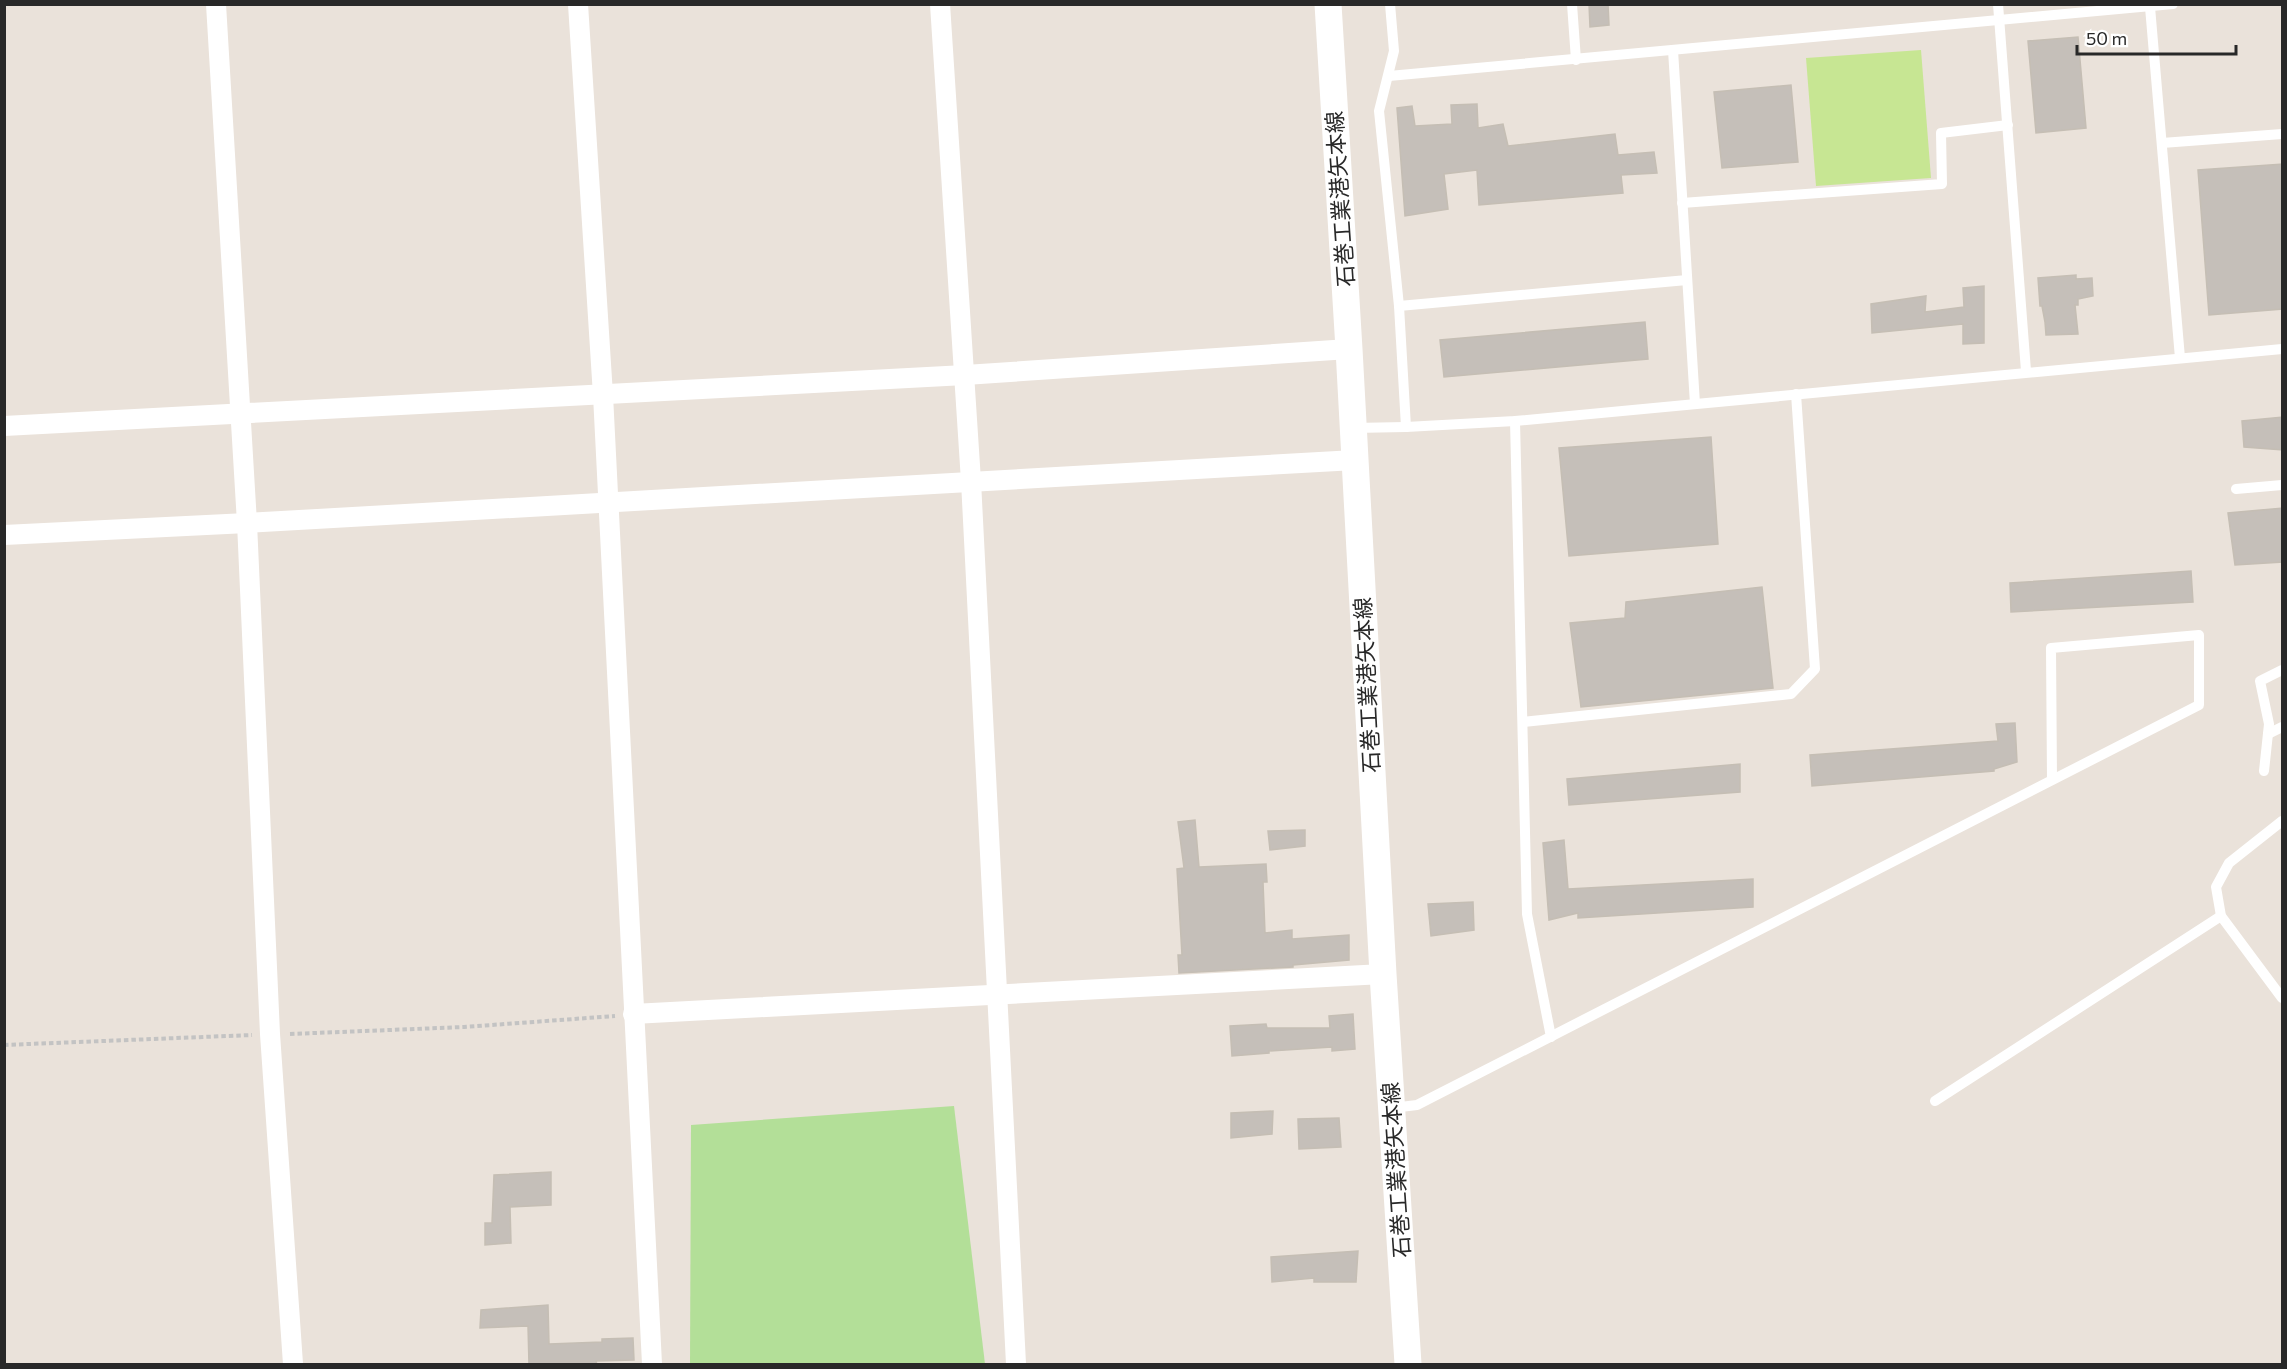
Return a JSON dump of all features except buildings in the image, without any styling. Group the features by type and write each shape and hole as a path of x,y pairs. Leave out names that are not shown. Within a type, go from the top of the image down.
{"main road":[{"name":"石巻工業港矢本線","path":"1328,4 1383,974 1408,1365"}],"street":[{"path":"216,4 247,523 270,1034 293,1365"},
{"path":"578,4 603,395 652,1365"},
{"path":"940,4 971,481 995,995 1016,1365"},
{"path":"4,426 965,375 1349,349"},
{"path":"4,535 1355,460"},
{"path":"633,1014 1383,974"}],"lane":[{"path":"1390,4 1394,51 1379,111 1399,306 1406,427"},
{"path":"1572,4 1576,60"},
{"path":"1998,4 2026,371"},
{"path":"1389,76 2173,4"},
{"path":"2150,7 2180,358"},
{"path":"1673,50 1695,404"},
{"path":"1682,203 1942,184 1941,133 2008,125"},
{"path":"2162,143 2283,135"},
{"path":"1399,306 1688,280"},
{"path":"1353,428 1515,421 2026,371 2283,349"},
{"path":"1522,722 1791,694 1815,669 1796,394"},
{"path":"1515,421 1527,914 1551,1037"},
{"path":"2236,489 2283,485"},
{"path":"1392,1108 1418,1106 2199,705 2199,635 2051,648 2052,780"},
{"path":"2264,771 2269,724 2260,681 2283,670"},
{"path":"2268,734 2283,726"},
{"path":"2283,821 2229,863 2216,887 2221,916 2283,998"},
{"path":"1935,1101 2221,916"}],"path":[{"path":"4,1045 464,1027 633,1014"}],"green space":[{"path":"1921,50 1931,178 1816,186 1806,58"},
{"path":"954,1106 985,1364 690,1364 691,1125"}]}
